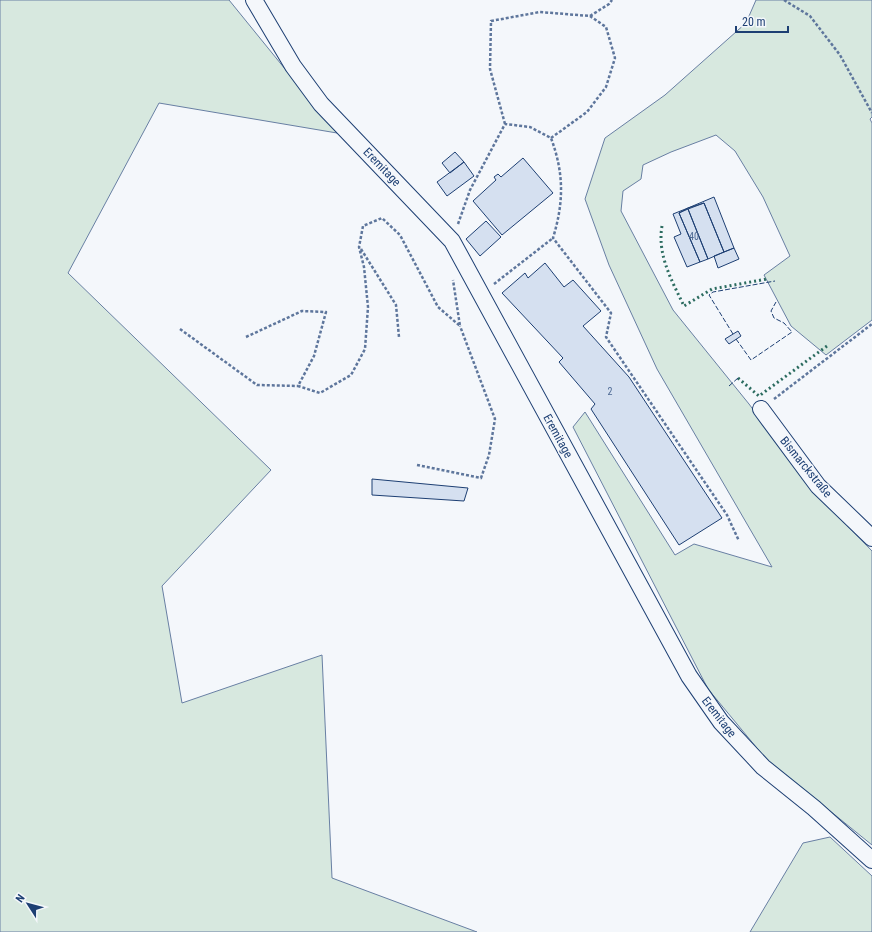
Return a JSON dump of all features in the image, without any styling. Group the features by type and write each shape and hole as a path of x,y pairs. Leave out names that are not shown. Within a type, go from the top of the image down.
{"street":[{"name":"Eremitage","path":"255,0 292,66 321,104 452,241 689,676 721,722 763,767 814,808 872,860"},
{"name":"Bismarckstraße","path":"761,409 818,486 872,538"}],"path":[{"path":"590,16 609,4 612,0"},
{"path":"784,0 810,16 840,55 872,113"},
{"path":"505,124 490,69 491,21 540,12 590,16 606,27 615,58 606,87 587,112 551,138"},
{"path":"481,295 553,238"},
{"path":"360,247 396,305 399,337"},
{"path":"761,409 872,324"},
{"path":"417,465 481,478 490,455 495,419 460,326"},
{"path":"180,329 257,384 298,386"}],"shaded area":[{"path":"0,0 229,0 337,133 159,103 68,273 271,470 162,586 182,703 322,655 332,878 477,932 0,932"},
{"path":"756,0 872,0 872,117 870,119 872,123 872,320 826,355 791,326 764,275 790,256 763,197 735,151 716,135 671,152 643,165 641,179 623,191 621,211 673,310 749,404 813,490 872,551 872,845 766,759 708,689 573,427 585,412 675,555 694,544 772,567 657,369 609,265 585,199 605,138 665,95 746,23"},
{"path":"830,837 872,876 872,932 750,932 803,843"}],"building":[{"path":"455,152 464,162 450,173 442,163"},
{"path":"523,158 553,193 502,235 473,201 496,180 494,177 498,174 501,177"},
{"path":"464,162 474,176 447,196 437,182"},
{"path":"714,197 734,248 724,252 704,203 688,208"},
{"path":"704,203 724,252 708,259 688,209"},
{"path":"688,208 679,213 700,262 687,267 674,237 681,234 673,214"},
{"path":"688,209 708,259 700,262 679,213"},
{"path":"486,221 501,237 480,256 466,239"},
{"path":"734,248 739,259 718,268 714,256"},
{"path":"545,263 564,287 573,280 601,311 583,326 629,377 722,518 679,545 591,409 595,404 559,362 563,358 502,293 525,273 528,278"},
{"path":"738,331 741,336 729,344 725,339"},
{"path":"372,479 468,488 464,501 372,495"}],"hedge":[{"path":"662,226 662,247 667,268 684,306 712,289 767,279"},
{"path":"738,378 759,396 827,346"}],"fence":[{"path":"733,334 709,295 713,292 775,281"},
{"path":"736,339 751,360 792,332 784,323 774,318 771,311 776,302"},
{"path":"729,386 738,378"}]}
